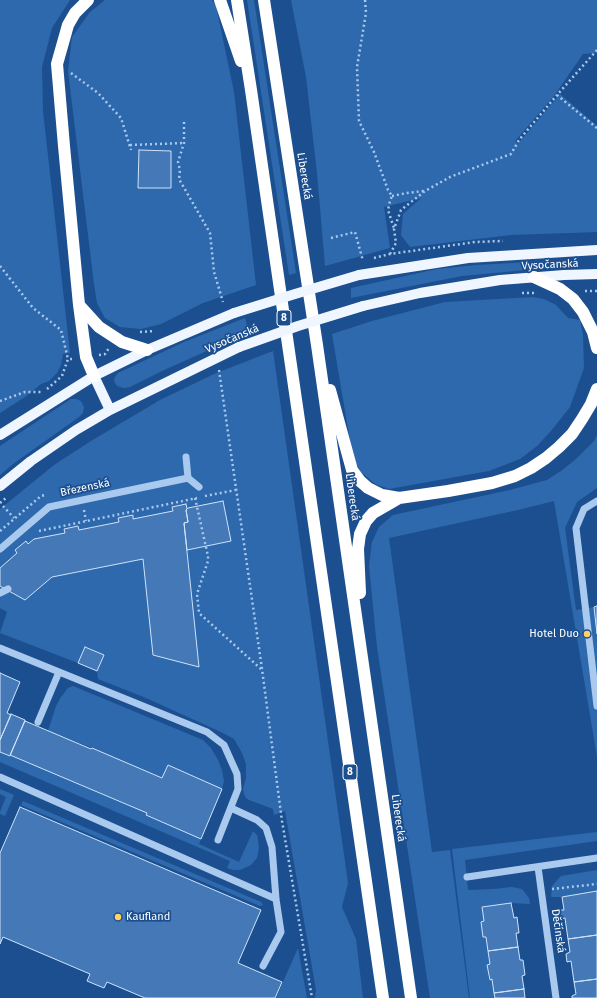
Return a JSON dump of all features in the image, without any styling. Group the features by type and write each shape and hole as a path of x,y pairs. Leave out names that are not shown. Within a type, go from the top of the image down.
{"highway":[{"path":"88,0 75,13 68,25 57,64 79,305 86,357 94,376"},
{"path":"220,0 252,90"},
{"name":"8","path":"237,0 252,90 383,998"},
{"name":"Liberecká","path":"264,0 317,345 411,998"},
{"path":"534,277 560,289 573,299 583,312 593,332 597,348"},
{"path":"79,305 99,327 122,342 147,350"},
{"path":"317,345 352,470 360,481 368,488 382,495 399,498 492,483 515,476 531,468 546,458 572,434 591,404 597,389"},
{"path":"363,664 358,549 360,534 366,521 373,513 399,498"}],"main road":[{"name":"Vysočanská","path":"0,434 94,376 147,350 234,313 359,275 468,258 597,250"},
{"name":"Vysočanská","path":"0,486 31,461 76,430 110,410 239,347 298,326 363,306 420,293 500,280 597,274"},
{"path":"94,376 110,410"}],"street":[{"path":"186,457 188,478 199,487"},
{"name":"Březenská","path":"0,549 49,507 188,478"},
{"path":"597,501 584,509 576,528 597,706"},
{"path":"0,593 8,589"},
{"path":"0,648 207,732 224,745 238,774 238,789 218,840"},
{"path":"38,722 59,672"},
{"path":"0,777 276,899"},
{"path":"231,808 257,820 266,828 272,847 276,899 281,932 264,966"},
{"path":"467,877 597,858"},
{"name":"Děčínská","path":"538,867 556,998"}],"path":[{"path":"366,0 366,13 357,67 359,121 374,152 388,190 392,196"},
{"path":"394,228 401,210 424,191 450,176 511,154 519,140 557,95 595,55 597,50"},
{"path":"57,64 98,93 121,118 131,150"},
{"path":"557,95 597,128"},
{"path":"184,122 184,143 178,162 180,179 210,232 214,272 223,302 227,301"},
{"path":"130,145 184,143"},
{"path":"392,196 424,191"},
{"path":"390,254 396,243 394,228 388,210 392,196"},
{"path":"331,238 355,232 363,261"},
{"path":"0,266 33,308 61,330 68,359 62,376 37,396"},
{"path":"585,291 597,291"},
{"path":"518,292 538,294"},
{"path":"135,333 154,332 160,329"},
{"path":"99,356 105,354 110,346"},
{"path":"218,368 262,669 282,821 312,998"},
{"path":"0,401 25,392 43,392"},
{"path":"32,533 236,490"},
{"path":"195,498 208,556 208,562 197,594 199,613 262,669"},
{"path":"0,531 14,518 4,506"},
{"path":"541,890 597,884"}],"shaded area":[{"path":"0,0 70,0 52,28 42,67 43,111 70,353 63,354 61,365 57,373 49,381 41,384 25,397 0,413"},
{"path":"105,0 212,0 216,6 234,92 256,285 203,303 161,324 141,329 120,327 105,318 97,303 68,71 72,37 90,12","holes":["139,151 171,151 171,188 138,188"]},
{"path":"247,0 254,0 296,273 289,275"},
{"path":"291,0 597,0 597,53 583,54 554,96 515,141 518,144 560,94 597,126 597,232 511,235 410,247 401,235 403,214 421,198 384,207 390,248 325,266 317,173 306,77"},
{"path":"569,260 568,266 462,276 351,298 351,288 437,269 476,265"},
{"path":"533,297 544,299 556,305 568,318 580,320 583,335 584,368 570,407 537,446 520,459 489,471 389,489 375,484 361,472 353,458 332,334 372,321 445,302"},
{"path":"245,318 249,332 130,387 124,388 117,386 114,381 118,373 184,342"},
{"path":"273,351 348,883 342,907 356,939 363,998 315,998 316,990 285,811 274,815 273,809 246,798 243,789 246,778 246,764 234,739 146,698 98,679 97,671 104,655 85,647 78,663 0,633 7,612 0,608 0,586 25,600 52,577 143,559 153,655 199,667 187,550 231,541 223,501 187,509 186,504 172,507 173,511 133,519 132,515 118,518 119,522 79,530 78,526 64,529 65,533 35,539 28,544 26,541 15,550 17,553 0,568 0,509 54,465 160,400 214,374"},
{"path":"71,399 81,401 84,407 83,413 0,475 0,446"},
{"path":"597,435 597,488 577,502 565,528 576,610 594,607 597,634 597,757 554,501 389,538 432,852 450,850 469,998 430,998 377,647 369,566 372,542 379,527 393,515 510,490 547,480 576,459 594,441"},
{"path":"73,686 203,740 211,748 222,770 224,781 222,789 168,766 162,778 48,731 56,706 61,697 68,688"},
{"path":"0,752 147,813 147,815 201,839 199,844 239,862 253,831 257,835 258,840 259,848 257,858 251,865 240,870 227,868 230,861 0,762"},
{"path":"0,789 14,795 5,816 0,814 6,797 0,794"},
{"path":"23,801 261,902 263,905 260,906 21,805"},
{"path":"597,832 597,841 465,860 468,890 512,887 522,889 529,898 530,904 511,903 482,907 484,921 481,923 483,937 486,937 490,964 487,965 489,980 492,979 495,998 470,998 452,849"},
{"path":"597,870 597,891 562,897 551,897 552,886 561,876"},
{"path":"298,948 307,998 276,998"}],"building":[{"path":"139,150 171,151 171,188 138,188"},
{"path":"223,501 231,541 187,550 184,523 188,522 186,510 188,508"},
{"path":"186,504 188,522 184,523 199,667 153,655 143,559 52,577 25,600 0,586 0,568 17,553 15,550 26,541 28,544 34,539 65,533 64,529 78,526 79,530 119,522 118,518 133,515 133,519 173,511 172,507"},
{"path":"597,606 597,634 594,607"},
{"path":"85,647 104,655 97,671 78,663"},
{"path":"0,673 20,682 7,713 11,715 0,740"},
{"path":"11,714 25,720 10,756 0,752 0,740"},
{"path":"25,721 162,778 168,765 222,789 201,839 146,815 147,813 10,755"},
{"path":"20,807 261,910 238,963 282,982 275,998 145,998 107,982 104,988 87,981 90,974 3,937 0,944 0,853"},
{"path":"597,891 597,935 568,939 565,918 561,919 559,910 564,910 562,897"},
{"path":"511,903 514,918 517,917 519,933 516,933 518,947 488,951 486,937 483,937 481,922 484,921 482,907"},
{"path":"597,935 597,979 574,982 571,961 567,962 566,954 570,952 568,939"},
{"path":"518,947 520,960 523,960 525,975 522,976 524,989 494,993 492,979 490,980 487,965 490,964 488,951"},
{"path":"597,979 597,998 572,998 572,996 576,994 574,982"},
{"path":"524,989 525,998 495,998 494,993"}],"place":[{"name":"Hotel Duo","path":"587,634"},
{"name":"Kaufland","path":"118,917"}]}
